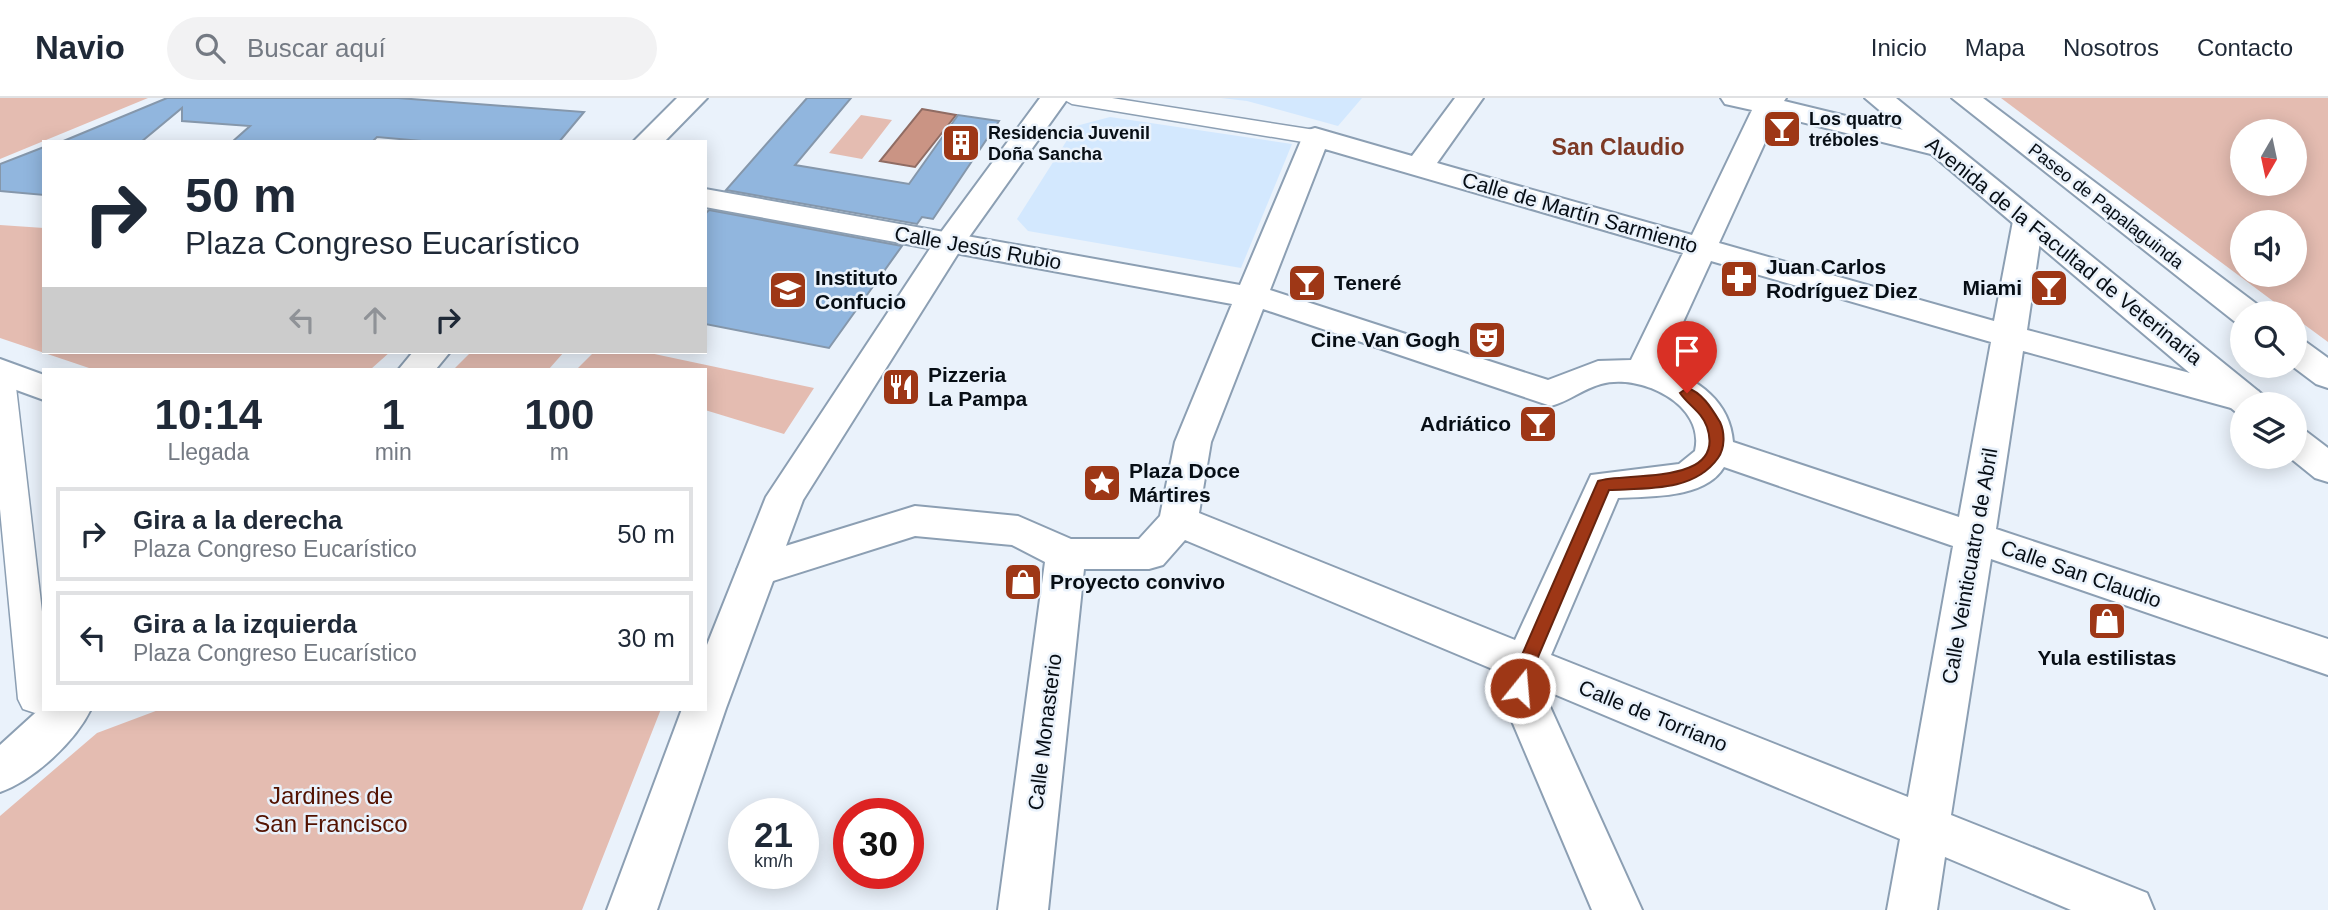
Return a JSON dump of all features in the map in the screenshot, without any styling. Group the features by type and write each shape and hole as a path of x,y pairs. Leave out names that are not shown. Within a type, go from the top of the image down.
{"street":[{"path":"649,140 693,98"},
{"path":"707,702 785,497 950,242 1054,98"},
{"name":"Calle de Martín Sarmiento","path":"1072,98 1315,137 2230,397"},
{"path":"1419,167 1469,98"},
{"path":"1735,98 1770,102 1939,147"},
{"name":"Avenida de la Facultad de Veterinaria","path":"1879,98 2236,392"},
{"name":"Paseo de Papalaguinda","path":"1966,98 2230,301"},
{"path":"1642,374 1770,102"},
{"path":"757,570 915,520 1018,531 1066,554 1149,554 1178,522 1193,442 1315,137"},
{"name":"Calle Jesús Rubio","path":"707,198 1251,297"},
{"name":"Calle Veinticuatro de Abril","path":"1912,910 2028,221"},
{"path":"1251,297 1279,302 1551,394 1591,374 1613,371 1642,374 1687,393 1705,410 1715,428 1715,450 1703,468 1675,480 1604,485 1527,664 1520,688 1617,910"},
{"path":"417,368 431,354"},
{"path":"2307,360 2328,376"},
{"path":"42,388 1,379 42,640"},
{"name":"Calle San Claudio","path":"1715,450 2328,657"},
{"path":"2307,451 2328,468"},
{"name":"Calle de Torriano","path":"1178,522 2129,910"},
{"name":"Calle Monasterio","path":"1023,910 1066,554"},
{"path":"0,772 40,740 50,711"},
{"path":"632,910 704,711"}],"shaded area":[{"path":"1221,98 1362,98 1338,126 1247,101"},
{"path":"922,109 956,115 915,167 880,161"},
{"path":"1110,117 1292,144 1241,268 1028,231 1017,219 1076,126"}],"green space":[{"path":"0,98 148,98 42,140 0,159"},
{"path":"2001,98 2328,98 2328,342 2307,327 2307,301 2273,301 2254,287 2307,287 2307,210 2230,210 2230,269"},
{"path":"861,115 892,120 862,159 829,153"},
{"path":"0,225 42,228 42,352 0,338"},
{"path":"47,354 388,354 372,368 89,368"},
{"path":"469,354 562,354 550,368 455,368"},
{"path":"592,354 654,354 814,388 784,434 707,411 707,368 578,368"},
{"name":"Jardines de San Francisco","path":"156,711 660,711 582,910 0,910 0,816 97,733"}],"building":[{"path":"167,98 398,98 584,112 561,140 411,140 377,137 374,140 234,140 250,126 182,121 182,108 143,140 66,140"},
{"name":"Residencia Juvenil Doña Sancha","path":"807,98 851,98 795,165 909,184 958,115 999,121 933,219 922,217 917,224 726,190"},
{"path":"42,148 42,195 0,191 0,164"},
{"name":"Instituto Confucio","path":"709,210 902,246 829,348 707,324"}],"place":[{"name":"Los quatro tréboles","path":"1782,129"},
{"name":"Residencia Juvenil Doña Sancha","path":"961,143"},
{"name":"Juan Carlos Rodríguez Diez","path":"1739,279"},
{"name":"Teneré","path":"1307,283"},
{"name":"Miami","path":"2049,288"},
{"name":"Instituto Confucio","path":"788,290"},
{"name":"Cine Van Gogh","path":"1487,340"},
{"name":"Pizzeria La Pampa","path":"901,387"},
{"name":"Adriático","path":"1538,424"},
{"name":"Plaza Doce Mártires","path":"1102,483"},
{"name":"Proyecto convivo","path":"1023,582"},
{"name":"Yula estilistas","path":"2107,621"}],"district":[{"name":"San Claudio","path":"1618,147"}],"route":[{"path":"1520,688 1527,664 1604,485 1675,480 1703,468 1715,450 1715,428 1705,410 1687,393"}]}
